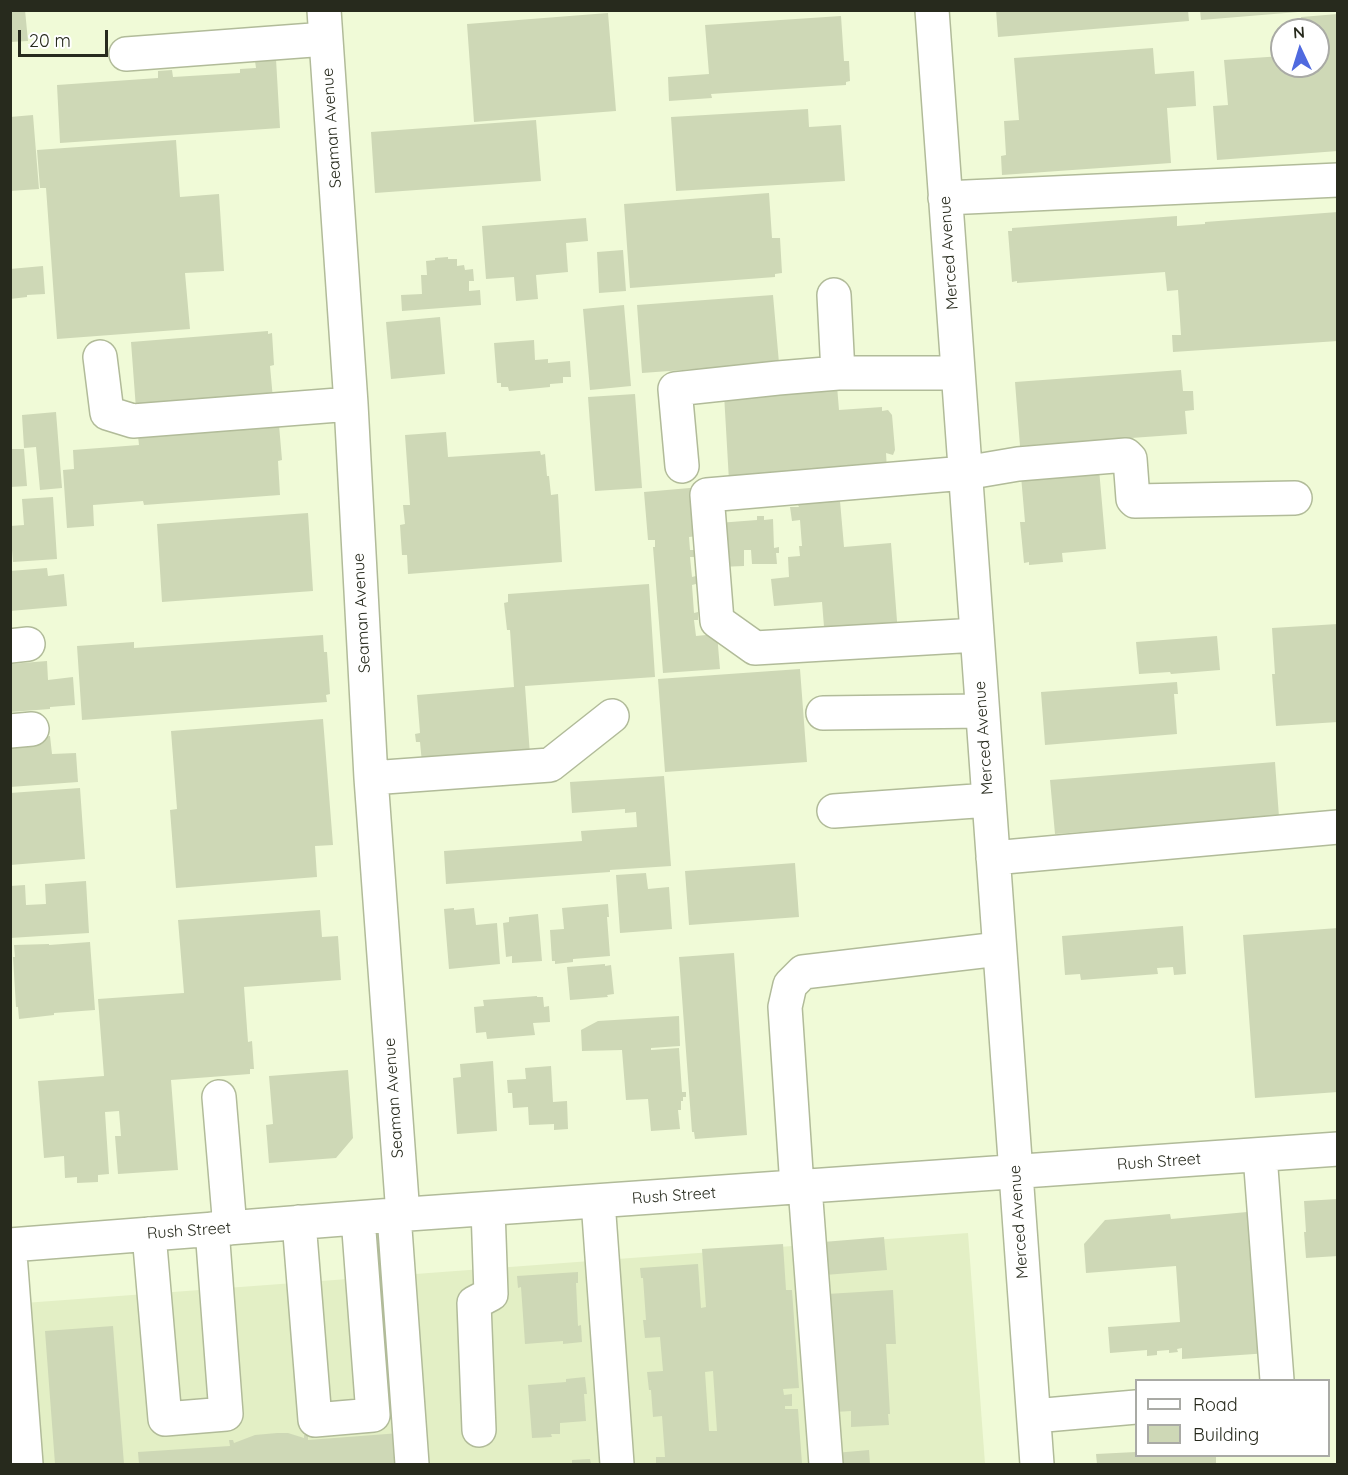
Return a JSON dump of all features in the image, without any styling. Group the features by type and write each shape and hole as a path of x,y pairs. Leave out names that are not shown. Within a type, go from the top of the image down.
{"street":[{"name":"Merced Avenue","path":"932,10 1037,1464"},
{"path":"126,54 325,25"},
{"name":"Seaman Avenue","path":"325,25 351,404 412,1464"},
{"path":"945,198 1338,180"},
{"path":"834,295 838,373"},
{"path":"100,357 107,413 133,420 351,404"},
{"path":"682,466 675,389 838,373 958,373"},
{"path":"977,635 755,648 717,621 708,494 965,473 1018,464 1126,455 1130,459 1135,501 1295,498"},
{"path":"823,713 982,711"},
{"path":"371,778 550,765 612,716"},
{"path":"834,811 988,800"},
{"path":"993,858 1338,827"},
{"path":"826,1464 785,1007 790,985 803,972 999,950"},
{"path":"149,1234 165,1419 226,1414 219,1097"},
{"name":"Rush Street","path":"10,1245 299,1222 1338,1149"},
{"path":"1260,1155 1277,1379"},
{"path":"598,1201 617,1464"},
{"path":"479,1430 474,1303 491,1294 488,1209"},
{"path":"299,1222 315,1420 373,1415 358,1218"},
{"path":"10,1254 26,1464"},
{"path":"1034,1416 1135,1407"}],"shaded area":[{"path":"968,1233 985,1464 11,1464 11,1304"}],"building":[{"path":"10,10 25,10 28,41 10,42"},
{"path":"996,10 1188,10 1189,21 998,37"},
{"path":"1200,10 1298,10 1298,12 1201,20"},
{"path":"608,13 616,111 474,122 467,24"},
{"path":"1338,14 1338,151 1217,160 1213,106 1228,105 1224,60 1270,57 1270,78 1330,78 1330,18 1301,17"},
{"path":"841,16 844,61 849,61 850,81 846,82 846,85 711,94 712,98 669,101 668,77 709,74 705,25"},
{"path":"1153,48 1155,74 1194,71 1196,106 1167,108 1171,163 1002,175 1001,156 1006,155 1004,121 1019,120 1014,58"},
{"path":"276,59 280,128 60,143 57,85 158,78 158,71 172,70 173,77 240,73 240,69 256,68 255,61"},
{"path":"808,109 809,127 841,125 845,181 676,191 671,117"},
{"path":"33,115 39,189 10,191 10,117"},
{"path":"536,120 541,181 375,193 371,132"},
{"path":"176,140 180,197 219,194 224,271 185,273 190,329 57,339 46,188 40,188 37,150"},
{"path":"769,193 772,238 780,238 782,273 775,274 775,277 630,288 624,204"},
{"path":"1338,212 1338,341 1173,352 1172,335 1181,335 1178,290 1167,291 1165,272 1012,282 1008,231 1012,231 1012,228 1177,216 1177,226"},
{"path":"586,218 588,241 566,243 568,272 536,275 538,299 516,301 514,277 486,279 482,226"},
{"path":"623,250 626,291 599,293 597,252"},
{"path":"448,257 448,259 457,259 457,266 464,265 465,270 473,269 474,281 469,281 469,291 480,290 481,305 402,311 401,295 422,294 421,275 427,275 426,261"},
{"path":"43,266 45,294 10,299 10,269"},
{"path":"773,295 779,363 642,373 637,305"},
{"path":"624,305 631,386 590,390 583,309"},
{"path":"440,317 445,374 391,379 386,322"},
{"path":"268,331 268,334 272,333 274,365 270,366 273,399 136,409 131,342"},
{"path":"534,340 535,360 548,359 548,363 570,361 571,377 563,377 563,383 550,384 550,387 509,391 508,387 501,387 501,383 497,383 494,343"},
{"path":"1181,370 1183,391 1193,391 1194,410 1185,411 1187,434 1020,446 1015,382"},
{"path":"837,386 839,410 882,407 882,411 888,410 892,415 895,450 893,455 886,453 887,470 729,481 724,394"},
{"path":"635,394 642,488 595,491 588,397"},
{"path":"56,412 62,488 40,490 36,447 24,448 22,415"},
{"path":"279,425 282,460 278,461 280,495 144,505 143,501 93,505 94,526 67,528 63,470 74,469 73,450 139,445 138,436"},
{"path":"446,432 448,457 540,451 541,455 545,454 551,495 558,494 562,562 408,574 407,555 402,555 400,525 405,524 403,505 410,505 405,435"},
{"path":"10,449 24,449 27,486 10,487"},
{"path":"1099,469 1106,549 1062,553 1063,562 1029,565 1029,562 1024,563 1020,522 1025,522 1021,476"},
{"path":"701,487 698,536 689,537 690,550 694,550 694,557 690,557 692,577 696,576 696,584 692,585 694,613 698,612 698,620 694,620 696,636 706,635 706,631 717,634 720,669 663,673 653,547 655,547 655,540 648,540 644,492"},
{"path":"830,488 831,502 840,501 844,547 891,543 898,634 825,639 822,602 774,606 771,579 789,577 788,557 800,556 799,546 802,546 800,520 792,521 790,507 799,507 800,499"},
{"path":"53,497 57,559 13,562 10,526 24,525 22,499"},
{"path":"308,513 313,591 162,602 157,524"},
{"path":"757,516 764,516 764,520 773,519 774,548 779,547 779,553 776,553 777,564 752,564 751,550 744,550 744,566 720,567 718,523 757,520"},
{"path":"47,568 48,576 64,574 67,606 10,611 10,571"},
{"path":"649,584 655,677 525,686 530,755 422,763 420,742 416,742 415,734 420,733 417,695 514,687 510,630 507,630 504,603 508,602 508,594"},
{"path":"1338,624 1338,722 1276,726 1272,674 1275,674 1272,628"},
{"path":"323,635 324,652 327,652 330,694 326,695 327,702 82,720 77,646 134,642 134,648"},
{"path":"1217,636 1220,670 1139,674 1136,642"},
{"path":"47,661 48,680 73,677 75,705 10,712 10,664"},
{"path":"800,669 807,762 665,772 658,679"},
{"path":"1177,682 1178,694 1174,694 1177,734 1045,745 1041,692"},
{"path":"323,719 333,845 315,846 317,877 176,888 170,810 177,809 171,731"},
{"path":"50,736 52,754 76,753 78,782 10,787 10,739"},
{"path":"1275,762 1279,817 1055,834 1050,780"},
{"path":"664,776 671,866 446,884 444,851 582,841 581,831 637,827 636,812 625,813 625,809 572,813 570,782"},
{"path":"80,788 85,859 10,865 10,793"},
{"path":"795,863 799,917 689,925 685,871"},
{"path":"646,873 648,889 669,887 672,929 620,933 616,875"},
{"path":"86,881 89,933 10,938 10,886 25,885 26,905 46,904 45,884"},
{"path":"608,904 610,956 573,959 573,962 555,964 555,961 552,961 550,930 564,929 562,908"},
{"path":"454,908 454,910 474,908 476,925 497,923 500,964 449,969 444,909"},
{"path":"320,910 322,937 338,936 341,980 244,987 248,1042 252,1041 254,1069 250,1069 250,1074 171,1080 178,1170 118,1174 115,1136 121,1136 119,1111 105,1112 109,1174 98,1175 98,1182 77,1183 77,1177 65,1178 64,1156 44,1158 38,1081 104,1076 98,999 184,993 178,920"},
{"path":"538,914 542,961 512,963 512,956 506,957 503,923 509,922 509,917"},
{"path":"1183,926 1186,974 1174,975 1173,967 1157,968 1158,974 1081,980 1080,974 1065,975 1062,936"},
{"path":"1338,928 1338,1092 1255,1098 1243,935"},
{"path":"90,942 95,1010 54,1013 54,1015 19,1019 18,1007 16,1007 14,945"},
{"path":"734,953 747,1135 695,1139 694,1132 692,1132 679,957"},
{"path":"605,964 605,966 611,965 614,994 607,995 608,997 570,1000 567,967"},
{"path":"543,997 544,1007 549,1006 550,1022 533,1023 535,1035 487,1039 486,1032 476,1033 474,1007 484,1006 483,1000"},
{"path":"679,1016 680,1046 651,1048 651,1050 679,1048 682,1092 686,1092 686,1097 683,1097 681,1101 681,1110 678,1110 680,1129 651,1131 648,1099 626,1100 622,1050 582,1051 581,1030 598,1021"},
{"path":"493,1061 497,1131 457,1134 453,1078 461,1077 460,1064"},
{"path":"551,1066 553,1102 567,1101 568,1129 554,1130 554,1124 529,1125 528,1107 513,1108 512,1093 508,1093 507,1080 526,1079 525,1068"},
{"path":"348,1070 353,1138 336,1158 269,1163 266,1125 273,1124 269,1076"},
{"path":"1338,1199 1338,1256 1306,1258 1304,1201"},
{"path":"1258,1211 1269,1353 1182,1359 1182,1348 1177,1349 1178,1352 1157,1351 1157,1355 1147,1356 1147,1350 1110,1353 1108,1327 1180,1322 1176,1266 1086,1273 1084,1244 1105,1220 1170,1214 1171,1219"},
{"path":"884,1237 887,1270 825,1275 823,1242"},
{"path":"783,1244 786,1290 792,1290 799,1388 783,1389 784,1395 792,1394 792,1406 785,1406 785,1409 798,1409 802,1464 656,1464 656,1457 665,1457 662,1416 653,1417 647,1372 663,1371 660,1337 645,1338 643,1278 641,1278 640,1268 698,1264 701,1308 706,1307 702,1249","holes":["713,1371 717,1431 709,1431 705,1372"]},
{"path":"578,1272 578,1283 576,1283 578,1326 581,1325 582,1342 525,1344 521,1287 518,1288 517,1276"},
{"path":"893,1290 896,1344 886,1344 889,1425 851,1427 851,1411 835,1412 827,1294"},
{"path":"113,1326 124,1464 55,1464 45,1331"},
{"path":"585,1377 586,1421 560,1423 560,1434 551,1434 552,1437 532,1438 528,1385 566,1382 566,1379"},
{"path":"288,1433 304,1438 304,1435 308,1435 308,1440 400,1433 403,1464 139,1464 138,1452 230,1446 229,1440 233,1440 234,1443 255,1435"},
{"path":"869,1450 870,1464 836,1464 835,1453"},
{"path":"1135,1452 1135,1457 1216,1457 1216,1464 1097,1464 1096,1454"},
{"path":"590,1459 591,1464 572,1464 572,1460"}]}
